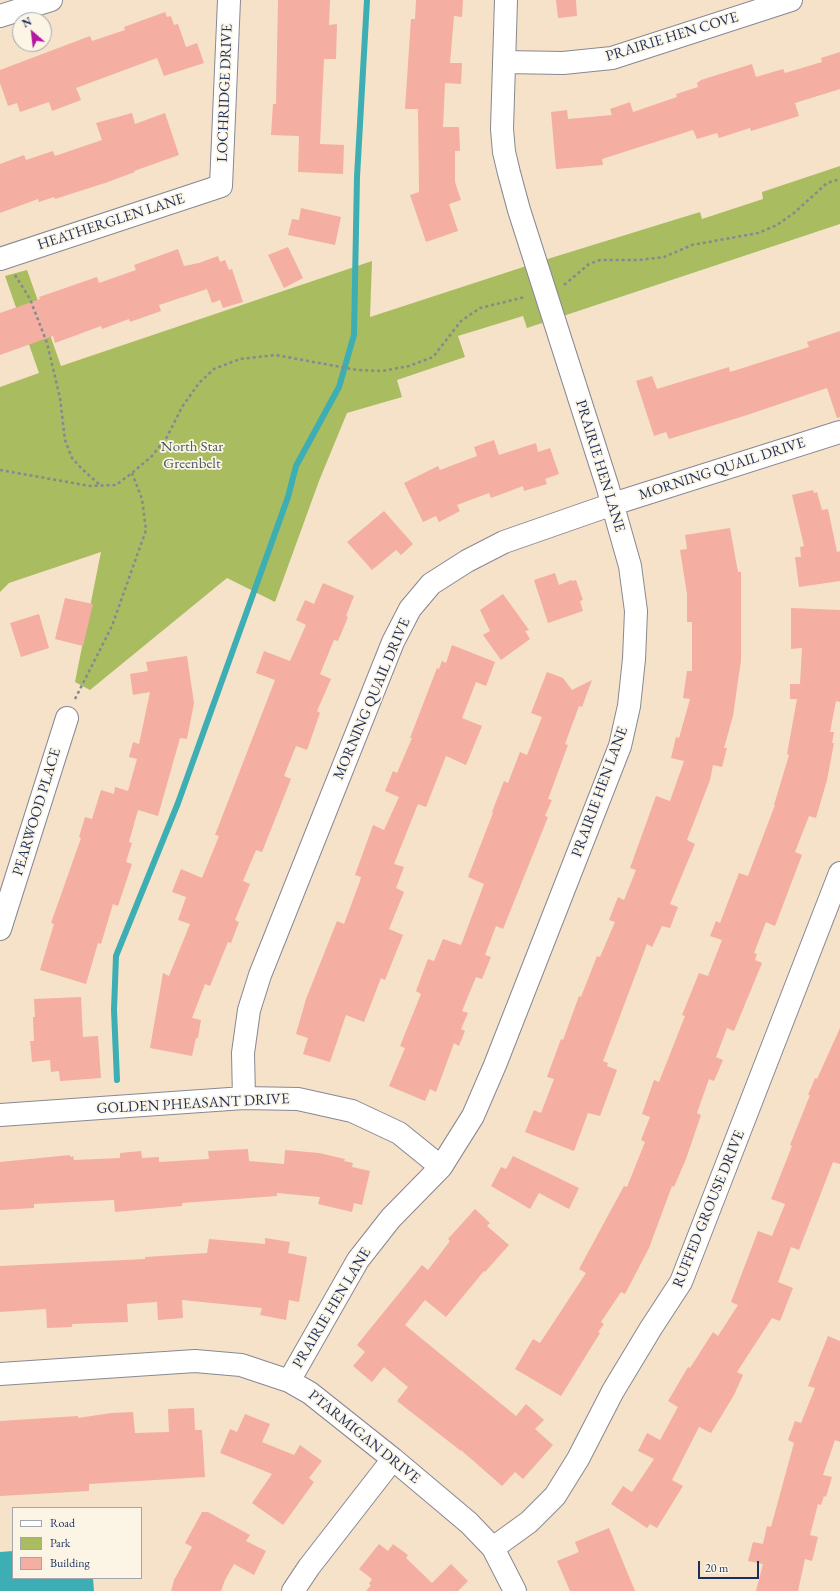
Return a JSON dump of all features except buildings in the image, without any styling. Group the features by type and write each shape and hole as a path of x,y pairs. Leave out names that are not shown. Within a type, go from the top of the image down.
{"street":[{"path":"0,16 51,0"},
{"name":"LOCHRIDGE DRIVE","path":"221,186 229,0"},
{"name":"PRAIRIE HEN LANE","path":"288,1381 358,1260 391,1218 441,1167 473,1116 495,1065 620,746 629,706 634,659 636,611 630,566 613,504 509,173 504,152 502,129 506,0"},
{"name":"PRAIRIE HEN COVE","path":"504,62 563,63 612,58 791,0"},
{"name":"HEATHERGLEN LANE","path":"6,265 221,186"},
{"name":"MORNING QUAIL DRIVE","path":"244,1098 243,1054 249,1010 260,975 393,642 410,609 431,584 467,561 504,542 613,504 840,432"},
{"name":"PEARWOOD PLACE","path":"0,929 67,718"},
{"name":"RUFFED GROUSE DRIVE","path":"493,1548 529,1522 555,1496 578,1459 614,1391 651,1328 681,1282 840,873"},
{"name":"GOLDEN PHEASANT DRIVE","path":"0,1115 244,1098 298,1099 352,1111 399,1134 441,1167"},
{"name":"PTARMIGAN DRIVE","path":"0,1374 194,1361 241,1364 288,1381 310,1393 393,1459 469,1523 493,1548 515,1591"},
{"path":"293,1591 309,1567 393,1459"}],"path":[{"path":"563,286 589,264 600,260 639,260 664,257 692,245 758,233 777,225 794,213 827,183 840,179"},
{"path":"6,265 30,299 47,343 60,398 65,440 72,458 101,486"},
{"path":"0,470 90,486 116,485 132,474 152,456 166,437 182,407 199,383 214,369 240,358 276,355 358,370 382,371 409,366 433,357 461,321 480,308 528,297"},
{"path":"67,718 112,626 146,530 142,499 132,474"}],"green space":[{"name":"North Star Greenbelt","path":"840,166 840,224 527,328 523,316 458,336 465,357 397,380 402,397 347,413 319,481 275,602 227,578 90,690 75,682 101,552 9,583 0,592 0,387 39,373 5,276 27,270 61,366 372,261 370,317 554,257 700,212 702,219 763,199 762,192"}],"water":[{"path":"12,1551 12,1579 93,1579 94,1591 0,1591 0,1552"}],"waterway":[{"path":"117,1080 114,1010 116,956 178,803 288,497 296,466 339,387 354,335 357,177 367,0"}]}
